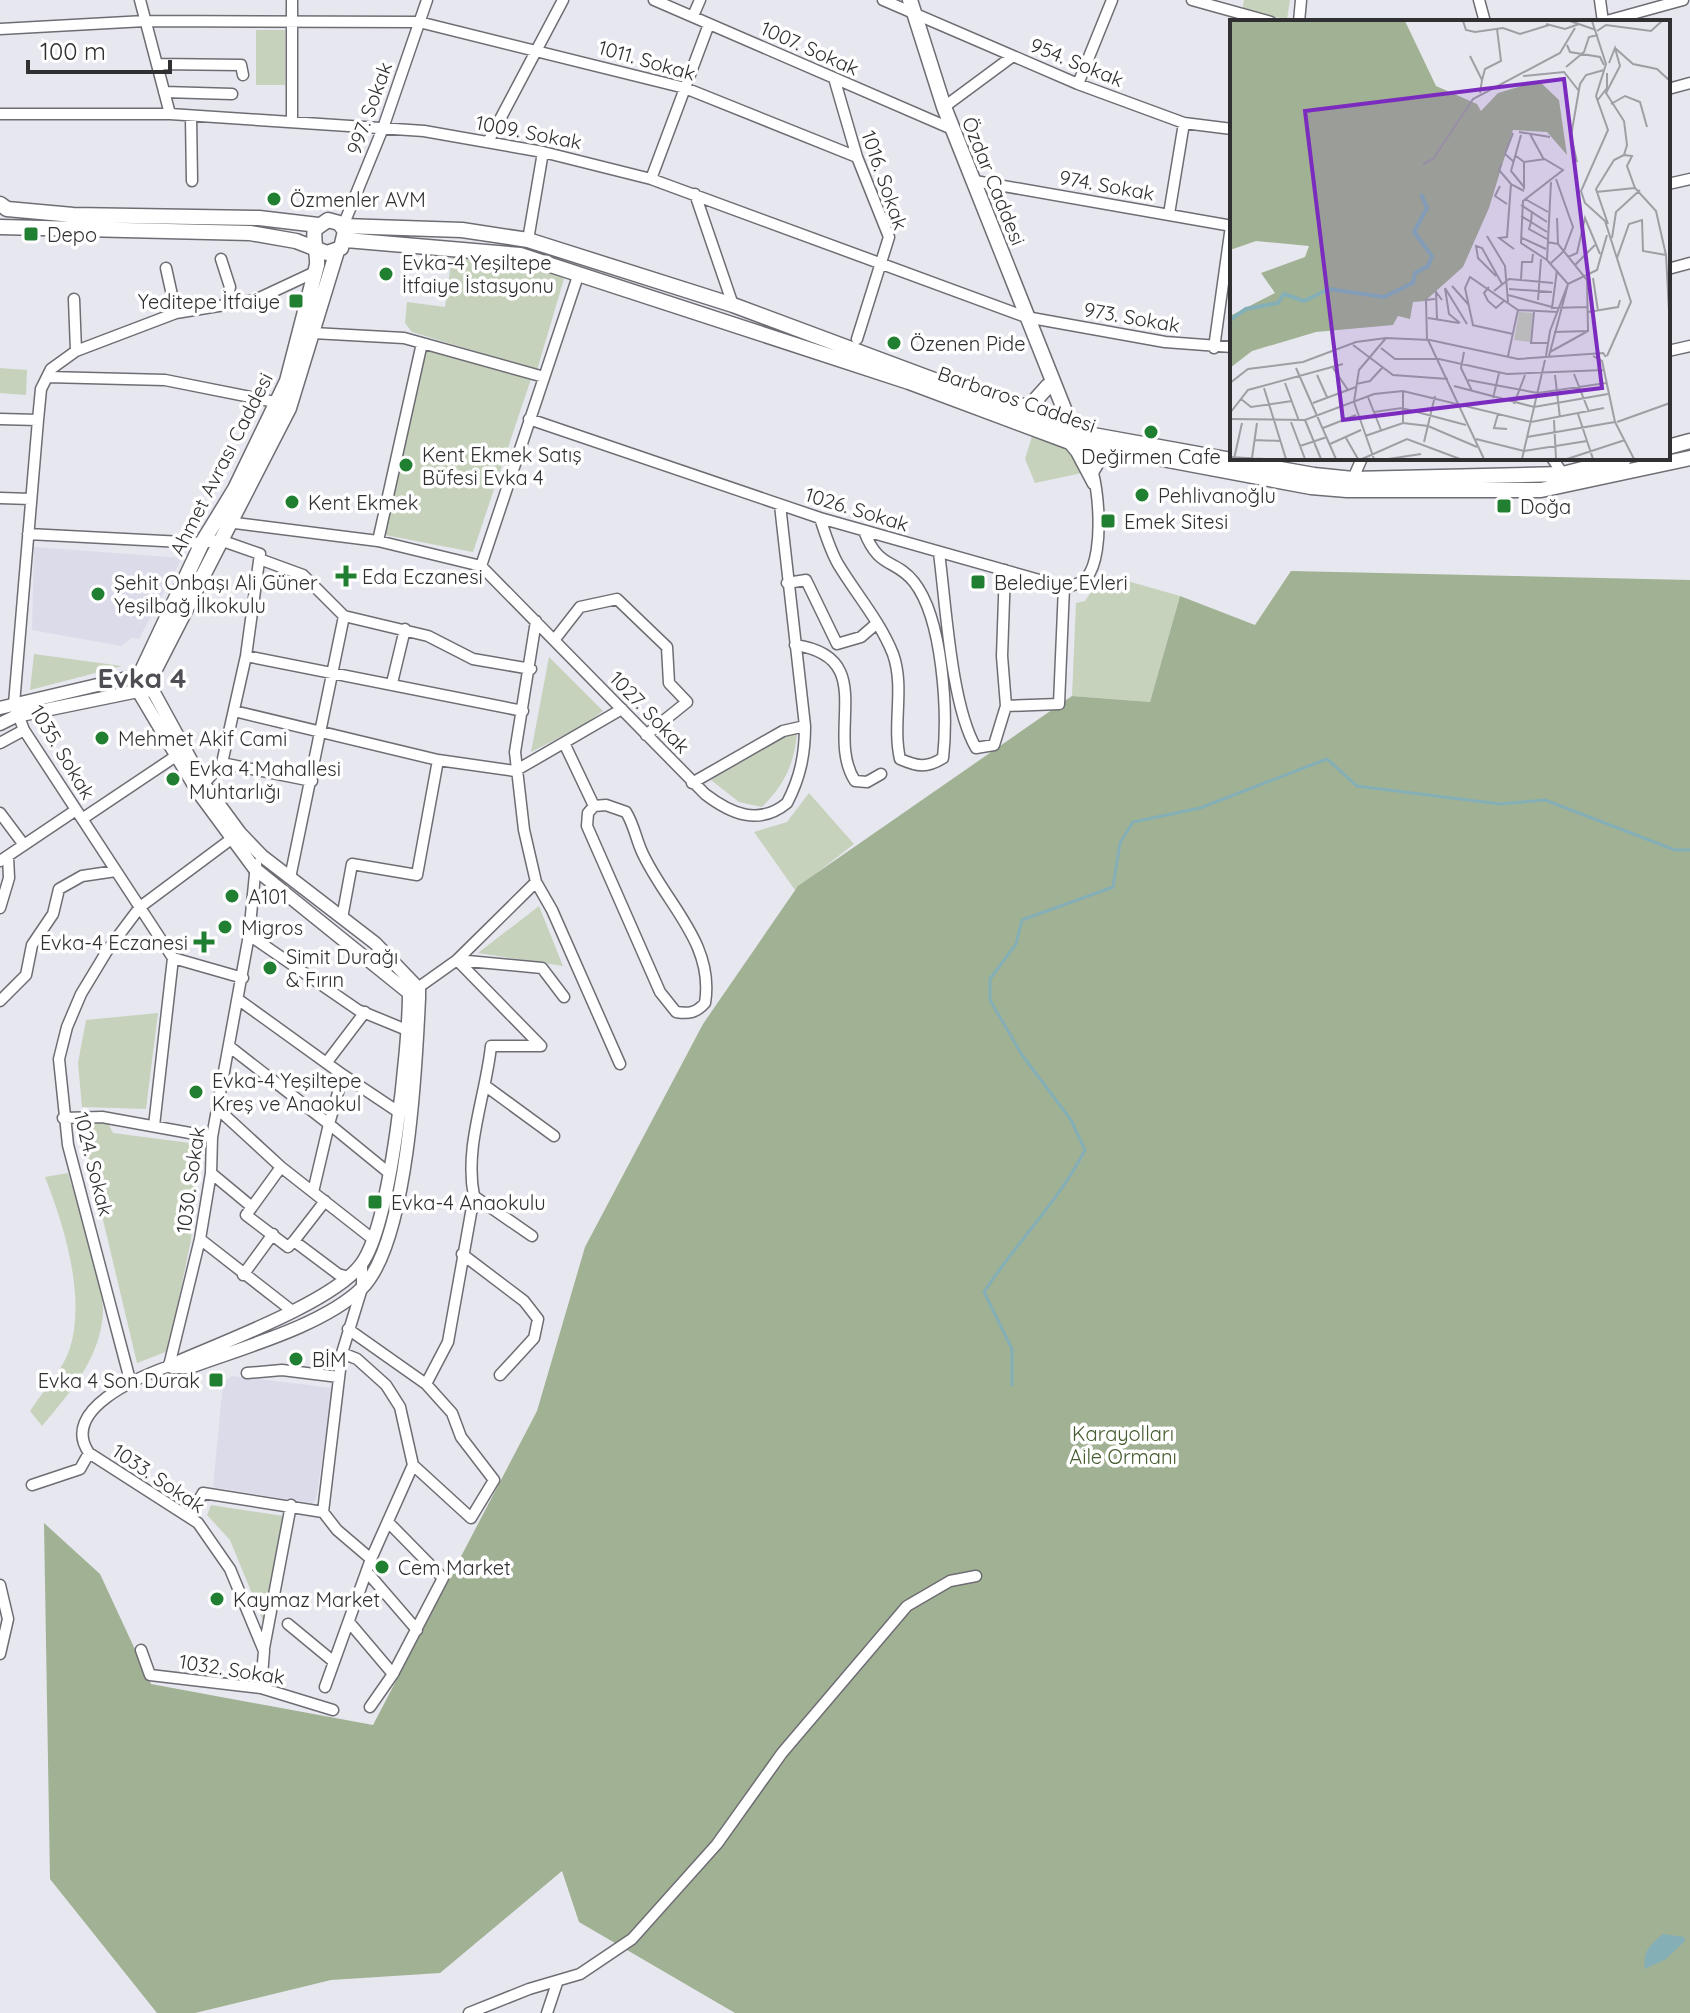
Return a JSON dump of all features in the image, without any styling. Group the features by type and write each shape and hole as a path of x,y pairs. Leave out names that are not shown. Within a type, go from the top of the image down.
{"main road":[{"name":"Özdar Caddesi","path":"912,7 952,129 975,181 1069,436"},
{"path":"0,204 7,209 73,215 259,218 318,225 334,221 342,239 327,253 271,235 250,233 0,227"},
{"path":"318,225 314,234 318,248"},
{"name":"Barbaros Caddesi","path":"342,239 462,230 528,240 733,305 1007,407 1069,436 1314,475 1350,484 1563,474 1617,460"},
{"name":"Barbaros Caddesi","path":"342,239 481,249 520,255 1122,452 1350,484 1541,490 1690,458"},
{"name":"Ahmet Avrası Caddesi","path":"145,683 202,543 232,521 313,333 342,239"},
{"name":"Ahmet Avrası Caddesi","path":"145,683 282,405 315,272 318,248"},
{"path":"1007,407 1031,405 1048,380"},
{"path":"1670,446 1690,441"}],"street":[{"path":"140,0 170,114"},
{"path":"292,0 292,122"},
{"name":"997. Sokak","path":"342,239 427,0"},
{"path":"488,142 563,0"},
{"name":"1007. Sokak","path":"654,0 952,129"},
{"path":"693,16 700,0"},
{"name":"954. Sokak","path":"883,0 912,7 1078,84 1184,123 1230,129"},
{"path":"1078,84 1112,0"},
{"path":"1192,0 1264,20"},
{"path":"1299,20 1301,0"},
{"path":"1479,0 1484,20"},
{"path":"1600,0 1603,20"},
{"path":"1610,20 1683,0"},
{"name":"1011. Sokak","path":"0,29 145,21 419,22 685,88 857,157"},
{"path":"651,179 709,24"},
{"path":"944,107 1013,56"},
{"path":"157,64 241,65 243,75"},
{"name":"1016. Sokak","path":"834,78 857,157 889,237 857,339"},
{"path":"1670,88 1690,83"},
{"path":"164,92 232,94"},
{"name":"1009. Sokak","path":"0,114 170,114 383,128 543,152 651,179 695,194 1026,317"},
{"path":"191,117 192,181"},
{"path":"1169,214 1184,123"},
{"path":"528,240 543,152"},
{"path":"1670,184 1690,179"},
{"name":"974. Sokak","path":"975,181 1230,226"},
{"path":"695,194 733,305"},
{"path":"1214,348 1230,240"},
{"path":"221,259 230,287 226,305"},
{"path":"166,268 176,313"},
{"path":"282,405 165,380 47,377 51,369 76,351 176,313 255,300 315,272"},
{"path":"232,521 378,541 481,566 579,273"},
{"path":"74,299 76,351"},
{"name":"973. Sokak","path":"1026,317 1214,348 1230,347"},
{"path":"313,333 404,338 544,377"},
{"path":"378,541 422,343"},
{"path":"1670,351 1690,346"},
{"name":"1035. Sokak","path":"47,377 41,389 38,420 15,710 24,730 173,958"},
{"path":"0,419 38,420"},
{"name":"1026. Sokak","path":"529,419 820,518 1064,587"},
{"path":"1006,706 1059,704 1064,587 1088,576 1094,561 1098,528 1093,473 1069,436"},
{"path":"1069,436 1094,485"},
{"path":"1093,473 1101,459 1122,452"},
{"path":"1350,484 1361,460"},
{"path":"1553,460 1563,474"},
{"path":"0,498 31,499"},
{"name":"1027. Sokak","path":"481,566 692,783 718,805 738,814 769,815 787,803 805,751 805,726 780,505"},
{"path":"820,518 837,563 892,652 899,675 896,741 900,759 914,765 930,766 943,758 947,722 942,671 924,595 911,578 872,552 864,531"},
{"path":"201,788 222,763 246,656 262,560 260,554 218,532"},
{"path":"28,534 202,543"},
{"path":"939,553 958,688 970,737 976,748 994,745 1006,706 1002,656 1005,570"},
{"path":"262,560 303,575 344,616 428,636 473,659 531,669"},
{"path":"787,583 806,580 837,644 861,637 876,624"},
{"path":"555,639 580,607 617,599 667,647 669,683 687,702 646,735"},
{"path":"290,878 335,676 344,616"},
{"path":"536,621 515,771 536,882 552,910 620,1064"},
{"path":"392,683 405,629"},
{"path":"795,645 814,648 836,664 844,679 844,749 848,770 855,781 867,782 881,774"},
{"path":"246,656 523,711"},
{"path":"0,708 15,710 145,683"},
{"path":"145,683 176,756 236,837 254,868 414,991"},
{"path":"145,683 201,788"},
{"path":"234,711 438,760 515,771 565,745 622,709"},
{"path":"0,724 15,710"},
{"path":"692,783 783,731 805,726"},
{"path":"0,743 24,730"},
{"path":"565,745 594,806"},
{"path":"0,908 9,878 4,858 176,756"},
{"path":"342,918 352,864 417,875 438,760"},
{"path":"222,763 312,781"},
{"path":"594,806 617,807 626,812 641,851 694,935 706,971 705,1003 698,1010 688,1014 676,1012 660,992 587,826 588,813 594,806"},
{"path":"0,813 24,845"},
{"path":"236,837 375,943 414,991 417,1048 401,1172 385,1249 362,1288 342,1353 323,1512"},
{"name":"1024. Sokak","path":"130,1380 63,1118 59,1059 67,1027 107,951 140,907 236,837"},
{"name":"1030. Sokak","path":"169,1366 200,1239 211,1173 212,1137 243,978 254,868 262,856"},
{"path":"0,1001 26,975 32,945 53,914 59,889 82,876 116,871"},
{"path":"130,1380 169,1366 291,1310 348,1277 362,1264 374,1240 389,1173 414,991 457,960 536,882"},
{"path":"249,935 365,1012 409,1031"},
{"path":"154,1126 173,958 243,978"},
{"path":"457,960 542,968 564,997"},
{"path":"426,1384 448,1342 474,1196 469,1172 487,1087 491,1046 541,1046 457,960"},
{"path":"239,1000 397,1111"},
{"path":"327,1062 365,1012"},
{"path":"230,1047 389,1173"},
{"path":"313,1192 343,1075"},
{"path":"487,1087 554,1136"},
{"path":"219,1110 281,1167 374,1240"},
{"path":"63,1118 102,1117 212,1137"},
{"path":"281,1167 246,1215 288,1247 325,1201"},
{"path":"211,1173 252,1207"},
{"path":"474,1196 532,1236"},
{"path":"243,1275 273,1234"},
{"path":"200,1239 291,1310"},
{"path":"294,1241 338,1274 348,1277"},
{"path":"462,1254 524,1301 538,1319 534,1338 500,1375"},
{"path":"362,1264 362,1288"},
{"path":"169,1366 190,1367 270,1337 346,1301 362,1288"},
{"path":"342,1353 357,1359 386,1385 400,1407 413,1465 471,1518 494,1480 461,1437 452,1413 426,1384 348,1329"},
{"path":"247,1373 282,1370 339,1377"},
{"name":"1033. Sokak","path":"130,1380 94,1409 83,1432 84,1445 89,1453 190,1515 230,1569 264,1651 261,1688"},
{"path":"32,1485 80,1469 89,1453"},
{"path":"325,1687 371,1559 413,1465"},
{"path":"190,1515 203,1493 323,1512 337,1530 371,1559"},
{"path":"264,1651 291,1505"},
{"path":"370,1707 393,1674 443,1578 389,1523"},
{"path":"367,1572 417,1630"},
{"path":"469,2013 529,1989 580,1974 632,1939 717,1844 782,1753 907,1606 950,1581 976,1576"},
{"path":"0,1585 8,1619 0,1654"},
{"path":"349,1622 393,1674"},
{"path":"288,1624 334,1662"},
{"name":"1032. Sokak","path":"141,1650 150,1675 261,1688 333,1710"},
{"path":"547,2013 557,1983"}],"shaded area":[{"name":"Şehit Onbaşı Ali Güner Yeşilbağ İlkokulu","path":"34,547 182,558 139,639 132,638 121,646 32,630"},
{"path":"232,1376 333,1388 316,1500 312,1503 213,1487 223,1382"}],"green space":[{"path":"1244,0 1290,0 1287,19 1242,11"},
{"path":"256,30 285,30 285,85 256,85"},
{"path":"452,256 527,262 554,271 564,279 537,370 412,332 405,323 407,302 445,307"},
{"path":"425,349 531,379 473,552 385,535"},
{"path":"0,368 27,370 26,395 0,393"},
{"path":"1033,433 1070,446 1082,473 1035,483 1025,459"},
{"name":"Karayolları Aile Ormanı","path":"1291,571 1690,580 1690,2013 735,2013 579,1922 562,1871 440,1973 331,1980 195,2013 157,2013 50,1879 44,1523 100,1574 151,1684 373,1725 537,1411 585,1247 703,1024 798,886 1072,696 1150,702 1180,596 1255,625"},
{"path":"1103,574 1180,596 1150,702 1072,696 1076,603 1085,601"},
{"path":"34,654 122,666 30,690"},
{"path":"549,657 603,711 582,726 531,752"},
{"path":"797,734 787,774 762,807 739,802 711,780 783,736"},
{"path":"809,793 854,844 795,890 754,832 787,822"},
{"path":"539,906 563,966 478,953"},
{"path":"158,1013 146,1109 82,1107 78,1063 86,1020"},
{"path":"80,1123 108,1123 113,1133 198,1144 191,1240 168,1351 137,1363"},
{"path":"68,1173 95,1263 103,1312 97,1344 82,1374 42,1426 30,1411 67,1356 76,1306 71,1261 45,1177"},
{"path":"211,1505 283,1516 264,1623 230,1540 207,1515"}],"water":[{"path":"1663,1934 1684,1937 1685,1941 1666,1959 1645,1969 1648,1949"}],"waterway":[{"path":"1012,1385 1012,1349 984,1292 1062,1187 1085,1150 1071,1120 1022,1055 990,1000 990,979 1016,944 1022,920 1113,887 1120,843 1133,822 1200,808 1327,759 1357,786 1500,804 1545,800 1675,850 1690,850"}],"place":[{"name":"Özmenler AVM","path":"274,199"},
{"name":"Depo","path":"31,234"},
{"name":"Evka-4 Yeşiltepe İtfaiye İstasyonu","path":"386,274"},
{"name":"Yeditepe İtfaiye","path":"296,301"},
{"name":"Özenen Pide","path":"894,343"},
{"name":"Değirmen Cafe","path":"1151,432"},
{"name":"Kent Ekmek Satış Büfesi Evka 4","path":"406,465"},
{"name":"Pehlivanoğlu","path":"1142,495"},
{"name":"Kent Ekmek","path":"292,502"},
{"name":"Doğa","path":"1504,506"},
{"name":"Emek Sitesi","path":"1108,521"},
{"name":"Eda Eczanesi","path":"346,576"},
{"name":"Belediye Evleri","path":"978,582"},
{"name":"Şehit Onbaşı Ali Güner Yeşilbağ İlkokulu","path":"98,594"},
{"name":"Mehmet Akif Cami","path":"102,738"},
{"name":"Evka 4 Mahallesi Muhtarlığı","path":"173,779"},
{"name":"A101","path":"232,896"},
{"name":"Migros","path":"225,927"},
{"name":"Evka-4 Eczanesi","path":"204,942"},
{"name":"Simit Durağı & Fırın","path":"270,968"},
{"name":"Evka-4 Yeşiltepe Kreş ve Anaokul","path":"196,1092"},
{"name":"Evka-4 Anaokulu","path":"375,1202"},
{"name":"BİM","path":"296,1359"},
{"name":"Evka 4 Son Durak","path":"216,1380"},
{"name":"Cem Market","path":"382,1567"},
{"name":"Kaymaz Market","path":"217,1599"}],"district":[{"name":"Evka 4","path":"142,677"}]}
